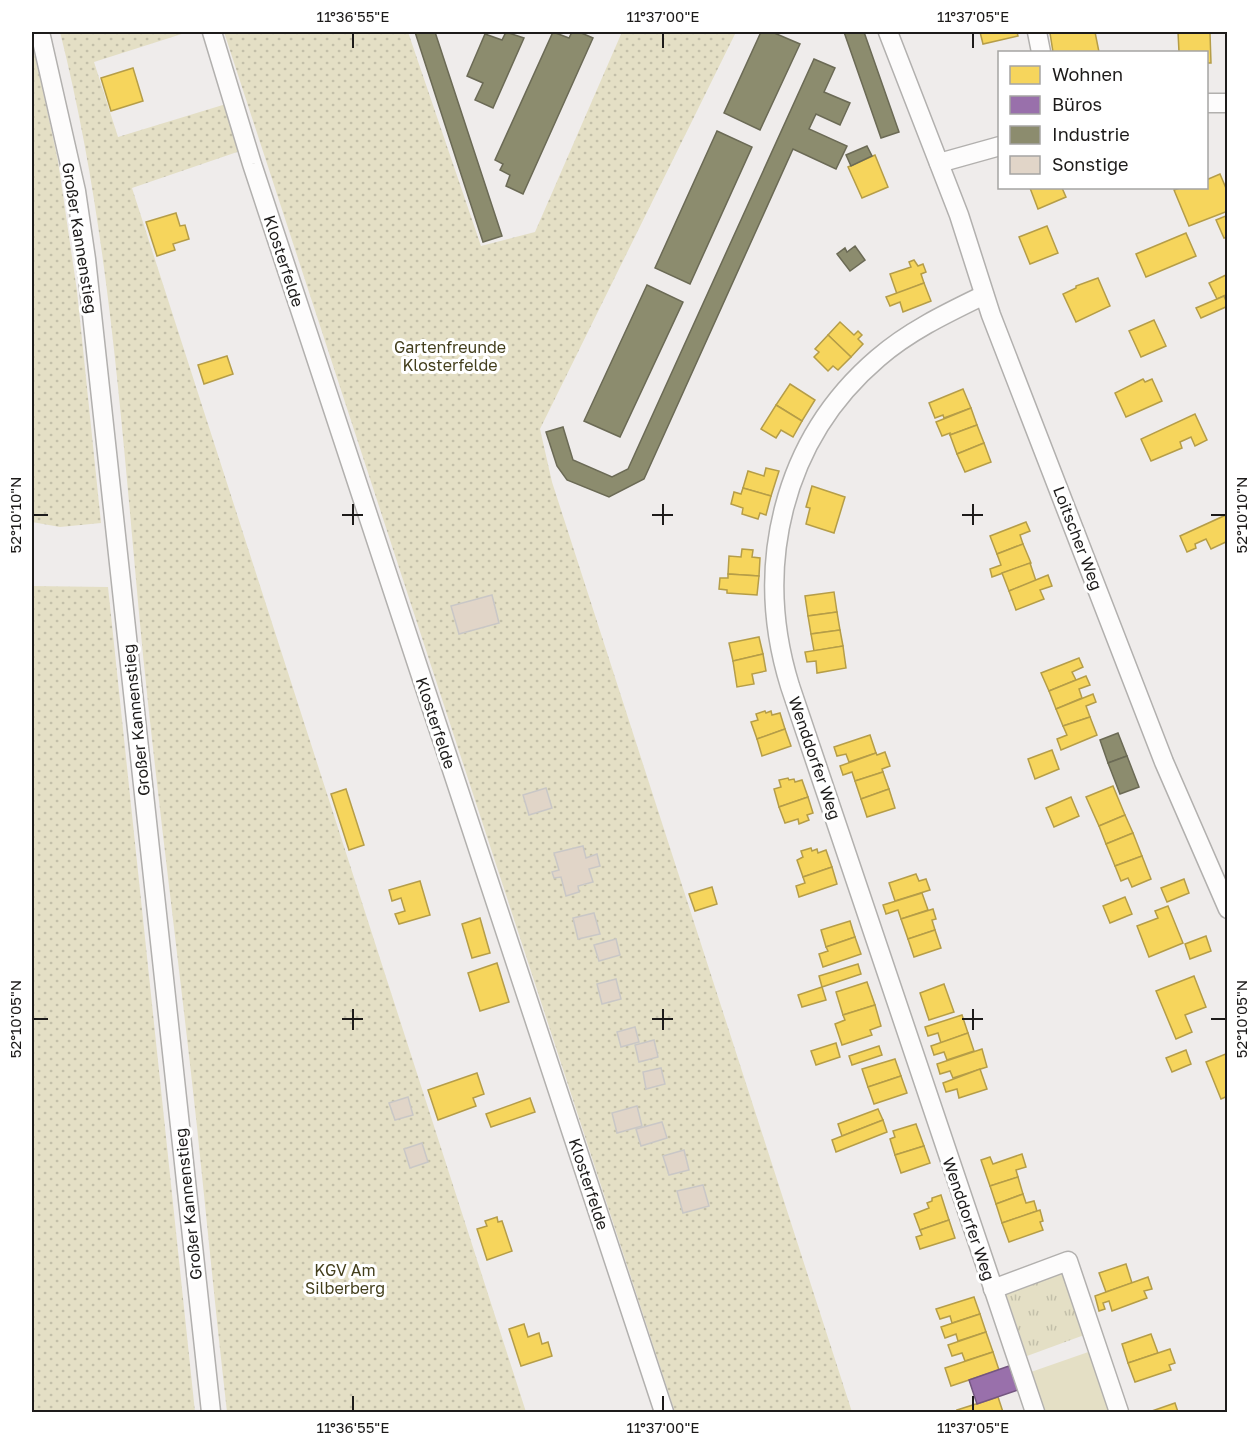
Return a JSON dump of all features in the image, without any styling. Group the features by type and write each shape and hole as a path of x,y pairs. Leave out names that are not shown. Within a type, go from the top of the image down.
{"street":[{"name":"Großer Kannenstieg","path":"40,32 76,191 86,259 211,1413"},
{"name":"Klosterfelde","path":"212,32 252,164 664,1413"},
{"name":"Loitscher Weg","path":"888,32 969,244 984,295 1164,762 1227,909"},
{"path":"1037,32 1041,51"},
{"path":"939,163 998,146"},
{"name":"Wenddorfer Weg","path":"984,295 917,329 887,350 860,375 832,408 807,448 787,496 777,540 774,579 776,622 785,667 1035,1413"},
{"name":"Wenddorfer Weg","path":"993,1289 1068,1261 1119,1413"}],"green space":[{"name":"KGV Am Silberberg","path":"60,32 188,32 94,62 118,137 226,104 243,150 132,188 526,1412 227,1412 149,714 113,342 92,185"},
{"name":"Gartenfreunde Klosterfelde","path":"224,32 408,32 481,246 535,232 622,32 736,32 540,429 552,482 852,1412 675,1412"},
{"path":"32,40 58,161 77,291 101,523 60,527 32,522"},
{"path":"32,586 108,587 195,1412 32,1412"},
{"path":"1064,1270 1087,1334 1027,1356 1005,1291"},
{"path":"1094,1350 1115,1412 1045,1412 1031,1372"}],"building: Wohnen":[{"path":"980,32 1017,32 1018,36 983,44"},
{"path":"1095,32 1099,51 1053,51 1050,33"},
{"path":"1178,32 1228,32 1210,33 1211,63 1208,63 1208,51 1179,51"},
{"path":"133,68 143,101 111,111 101,78"},
{"path":"875,155 888,187 862,198 848,167"},
{"path":"1220,174 1228,193 1228,211 1189,226 1174,190 1208,189 1208,179"},
{"path":"1030,189 1062,189 1066,197 1038,209"},
{"path":"176,213 180,226 185,225 189,239 173,244 175,250 157,256 146,222"},
{"path":"1228,215 1228,237 1224,238 1216,220"},
{"path":"1047,226 1058,253 1030,264 1019,237"},
{"path":"1186,233 1196,256 1146,277 1136,254"},
{"path":"914,260 918,266 923,264 926,272 921,274 924,283 897,294 890,274 911,267 909,262"},
{"path":"1226,275 1228,294 1217,299 1209,283"},
{"path":"1098,278 1110,306 1076,322 1063,294 1076,286"},
{"path":"924,283 931,301 903,312 900,302 890,306 886,297"},
{"path":"1224,296 1228,306 1201,318 1196,308"},
{"path":"1154,320 1166,346 1141,357 1129,331"},
{"path":"840,322 854,335 858,331 862,335 858,339 863,344 851,357 828,335"},
{"path":"828,335 851,357 838,370 833,366 828,371 814,357 819,352 815,349"},
{"path":"227,356 233,374 204,384 198,365"},
{"path":"1143,379 1145,382 1152,379 1162,401 1126,417 1115,393"},
{"path":"790,384 815,400 802,421 776,405"},
{"path":"963,389 971,408 944,418 943,415 935,418 929,403"},
{"path":"776,405 802,421 793,437 781,430 776,438 761,429"},
{"path":"971,408 977,425 942,436 936,422"},
{"path":"1195,414 1207,440 1195,446 1191,437 1180,442 1182,448 1151,461 1141,439"},
{"path":"977,425 984,443 957,454 950,435"},
{"path":"984,443 991,462 965,472 957,454"},
{"path":"766,468 779,471 771,496 743,488 748,471 764,476"},
{"path":"812,486 845,497 834,533 806,524 810,508 806,507"},
{"path":"743,488 771,496 766,515 760,513 758,519 742,514 743,508 731,504 734,492 741,494"},
{"path":"1226,515 1228,541 1211,549 1206,539 1195,544 1196,548 1187,552 1180,536"},
{"path":"1026,522 1030,531 1020,535 1023,544 997,554 990,536"},
{"path":"1023,544 1031,563 992,577 990,569 1001,565 997,554"},
{"path":"742,549 753,550 752,557 760,558 759,576 728,574 729,556 741,557"},
{"path":"1030,563 1036,581 1009,591 1002,573"},
{"path":"728,574 759,576 757,595 727,593 727,590 719,589 720,578 728,578"},
{"path":"1048,575 1052,586 1040,590 1044,599 1016,610 1009,591"},
{"path":"834,592 837,612 808,616 805,596"},
{"path":"837,612 840,630 811,634 808,616"},
{"path":"840,630 843,646 814,651 811,634"},
{"path":"759,637 763,654 733,661 729,643"},
{"path":"843,646 846,668 817,673 816,661 807,662 805,652"},
{"path":"763,654 766,671 752,674 754,684 737,687 733,661"},
{"path":"1079,658 1083,667 1072,672 1076,680 1049,691 1041,673"},
{"path":"1086,676 1090,685 1079,689 1082,698 1056,709 1049,691"},
{"path":"1093,694 1096,702 1086,706 1090,717 1063,726 1056,709"},
{"path":"765,711 766,713 771,711 772,715 780,713 785,729 757,739 751,722 758,720 756,714"},
{"path":"1090,717 1097,735 1061,750 1057,739 1067,735 1063,726"},
{"path":"785,729 791,746 762,756 757,739"},
{"path":"870,735 876,753 849,762 846,754 837,756 834,747"},
{"path":"1052,750 1059,769 1035,779 1028,759"},
{"path":"885,752 890,766 882,769 883,772 855,781 852,772 843,775 840,766"},
{"path":"883,772 889,789 861,799 855,781"},
{"path":"788,778 789,780 794,779 795,782 802,780 808,797 779,807 774,789 781,787 779,780"},
{"path":"1113,786 1125,815 1099,826 1086,797"},
{"path":"346,789 364,845 349,850 331,794"},
{"path":"889,789 895,808 867,817 861,799"},
{"path":"808,797 813,813 807,815 809,820 799,824 798,819 785,823 779,807"},
{"path":"1071,797 1079,816 1054,827 1046,808"},
{"path":"1125,815 1133,833 1106,844 1099,826"},
{"path":"1133,833 1142,856 1115,866 1106,844"},
{"path":"811,848 812,851 817,849 818,853 826,850 832,867 803,877 797,860 803,857 801,851"},
{"path":"1142,856 1151,879 1132,887 1128,878 1121,881 1115,866"},
{"path":"832,867 837,884 799,897 796,886 805,883 803,877"},
{"path":"916,874 919,881 926,879 930,890 895,901 889,883"},
{"path":"1184,879 1189,893 1167,902 1161,888"},
{"path":"420,881 430,915 399,924 395,914 405,911 401,898 392,901 389,890"},
{"path":"712,887 717,904 695,911 689,894"},
{"path":"922,893 928,910 901,919 898,910 886,914 883,905"},
{"path":"1125,897 1132,914 1110,923 1103,906"},
{"path":"1168,906 1183,943 1149,957 1137,926 1158,918 1155,911"},
{"path":"933,909 936,919 932,920 935,930 908,939 901,919"},
{"path":"480,918 490,953 472,958 462,924"},
{"path":"850,921 855,937 826,947 821,930"},
{"path":"935,930 941,948 914,957 908,939"},
{"path":"1206,936 1211,951 1190,959 1185,944"},
{"path":"855,937 861,954 823,967 819,954 828,951 826,947"},
{"path":"497,963 509,1002 480,1011 468,973"},
{"path":"858,964 861,974 822,987 819,976"},
{"path":"1194,976 1206,1007 1185,1015 1192,1032 1176,1039 1156,991"},
{"path":"867,982 875,1005 843,1015 836,992"},
{"path":"944,984 954,1012 929,1020 920,993"},
{"path":"822,987 826,1000 802,1007 798,995"},
{"path":"875,1005 881,1026 870,1030 872,1035 842,1045 835,1024 845,1020 843,1015"},
{"path":"962,1015 968,1033 941,1043 938,1033 928,1036 925,1027"},
{"path":"968,1033 974,1051 947,1060 944,1052 934,1055 931,1046"},
{"path":"836,1043 840,1057 816,1065 811,1051"},
{"path":"879,1046 882,1055 852,1065 849,1056"},
{"path":"982,1049 987,1067 953,1078 950,1071 940,1074 937,1064"},
{"path":"1186,1050 1191,1064 1172,1072 1166,1058"},
{"path":"1228,1053 1228,1096 1221,1099 1206,1062"},
{"path":"895,1059 901,1076 868,1087 862,1069"},
{"path":"980,1069 987,1089 959,1098 957,1089 946,1092 943,1083"},
{"path":"477,1073 484,1094 473,1098 476,1106 438,1120 428,1090"},
{"path":"901,1076 907,1093 874,1104 868,1087"},
{"path":"530,1098 535,1112 491,1127 486,1114"},
{"path":"878,1109 883,1120 842,1136 838,1124"},
{"path":"883,1120 887,1132 836,1152 832,1140"},
{"path":"916,1124 924,1146 895,1155 890,1139 895,1137 893,1131"},
{"path":"924,1146 930,1163 901,1173 895,1155"},
{"path":"1022,1154 1026,1167 1016,1170 1018,1177 990,1186 981,1160 990,1157 993,1164"},
{"path":"1018,1177 1023,1194 996,1204 990,1186"},
{"path":"1023,1194 1026,1203 1034,1201 1037,1211 1002,1223 996,1204"},
{"path":"941,1195 949,1220 920,1230 914,1214 929,1208 927,1203 932,1201 932,1198"},
{"path":"1040,1210 1043,1230 1009,1242 1002,1223"},
{"path":"497,1217 498,1222 502,1221 512,1251 487,1260 477,1229 487,1226 485,1221"},
{"path":"949,1220 955,1238 920,1249 916,1237 922,1235 920,1230"},
{"path":"1126,1264 1132,1283 1106,1292 1099,1273"},
{"path":"1148,1277 1152,1289 1144,1291 1147,1298 1112,1311 1109,1301 1103,1303 1105,1309 1099,1311 1095,1296"},
{"path":"974,1297 980,1314 952,1323 950,1316 940,1319 936,1309"},
{"path":"980,1314 986,1332 958,1341 956,1334 945,1338 941,1327"},
{"path":"524,1324 528,1337 539,1333 542,1344 548,1342 552,1356 521,1366 509,1329"},
{"path":"986,1332 993,1352 965,1361 962,1353 952,1356 948,1345"},
{"path":"1151,1334 1158,1353 1128,1363 1122,1344"},
{"path":"1170,1349 1175,1363 1169,1365 1171,1370 1135,1382 1128,1363"},
{"path":"993,1352 999,1370 951,1386 945,1368"},
{"path":"998,1397 1003,1412 958,1412 957,1410"},
{"path":"1175,1403 1178,1412 1149,1412"}],"building: Büros":[{"path":"1009,1366 1018,1390 977,1404 969,1380"}],"building: Industrie":[{"path":"415,32 435,32 502,236 483,242"},
{"path":"506,32 524,38 493,108 475,100 483,83 467,76 485,34 502,40"},
{"path":"553,32 569,38 572,32 579,32 593,38 523,194 506,186 510,175 500,170 503,164 495,160"},
{"path":"761,32 772,32 800,44 760,130 724,113"},
{"path":"844,32 864,32 899,132 881,138"},
{"path":"814,59 835,68 824,92 850,103 840,125 816,114 809,129 847,146 836,169 793,149 644,479 609,497 567,480 557,466 546,432 563,427 573,460 612,477 628,469"},
{"path":"717,131 752,147 690,284 655,268"},
{"path":"867,146 872,156 851,166 846,155"},
{"path":"855,246 865,260 850,271 837,254 845,248 847,252"},
{"path":"647,285 683,302 620,437 584,421"},
{"path":"1118,733 1127,756 1108,763 1100,740"},
{"path":"1127,756 1139,787 1120,794 1108,763"}],"building: Sonstige":[{"path":"492,595 499,623 459,634 451,606"},
{"path":"546,788 552,808 529,815 523,795"},
{"path":"583,846 586,858 597,854 600,866 589,869 593,882 578,886 579,892 566,896 561,877 554,878 552,872 559,870 554,853"},
{"path":"594,913 600,934 578,939 573,918"},
{"path":"616,939 620,955 599,961 594,945"},
{"path":"616,979 621,999 602,1004 597,984"},
{"path":"635,1027 639,1042 621,1047 617,1032"},
{"path":"654,1040 658,1057 639,1062 635,1045"},
{"path":"661,1068 665,1084 646,1089 643,1072"},
{"path":"408,1097 413,1115 395,1120 389,1103"},
{"path":"637,1106 642,1126 617,1133 612,1113"},
{"path":"662,1122 667,1138 641,1146 636,1129"},
{"path":"422,1143 428,1162 410,1168 404,1149"},
{"path":"684,1150 689,1170 669,1175 663,1156"},
{"path":"703,1185 709,1206 683,1213 677,1191"}]}
